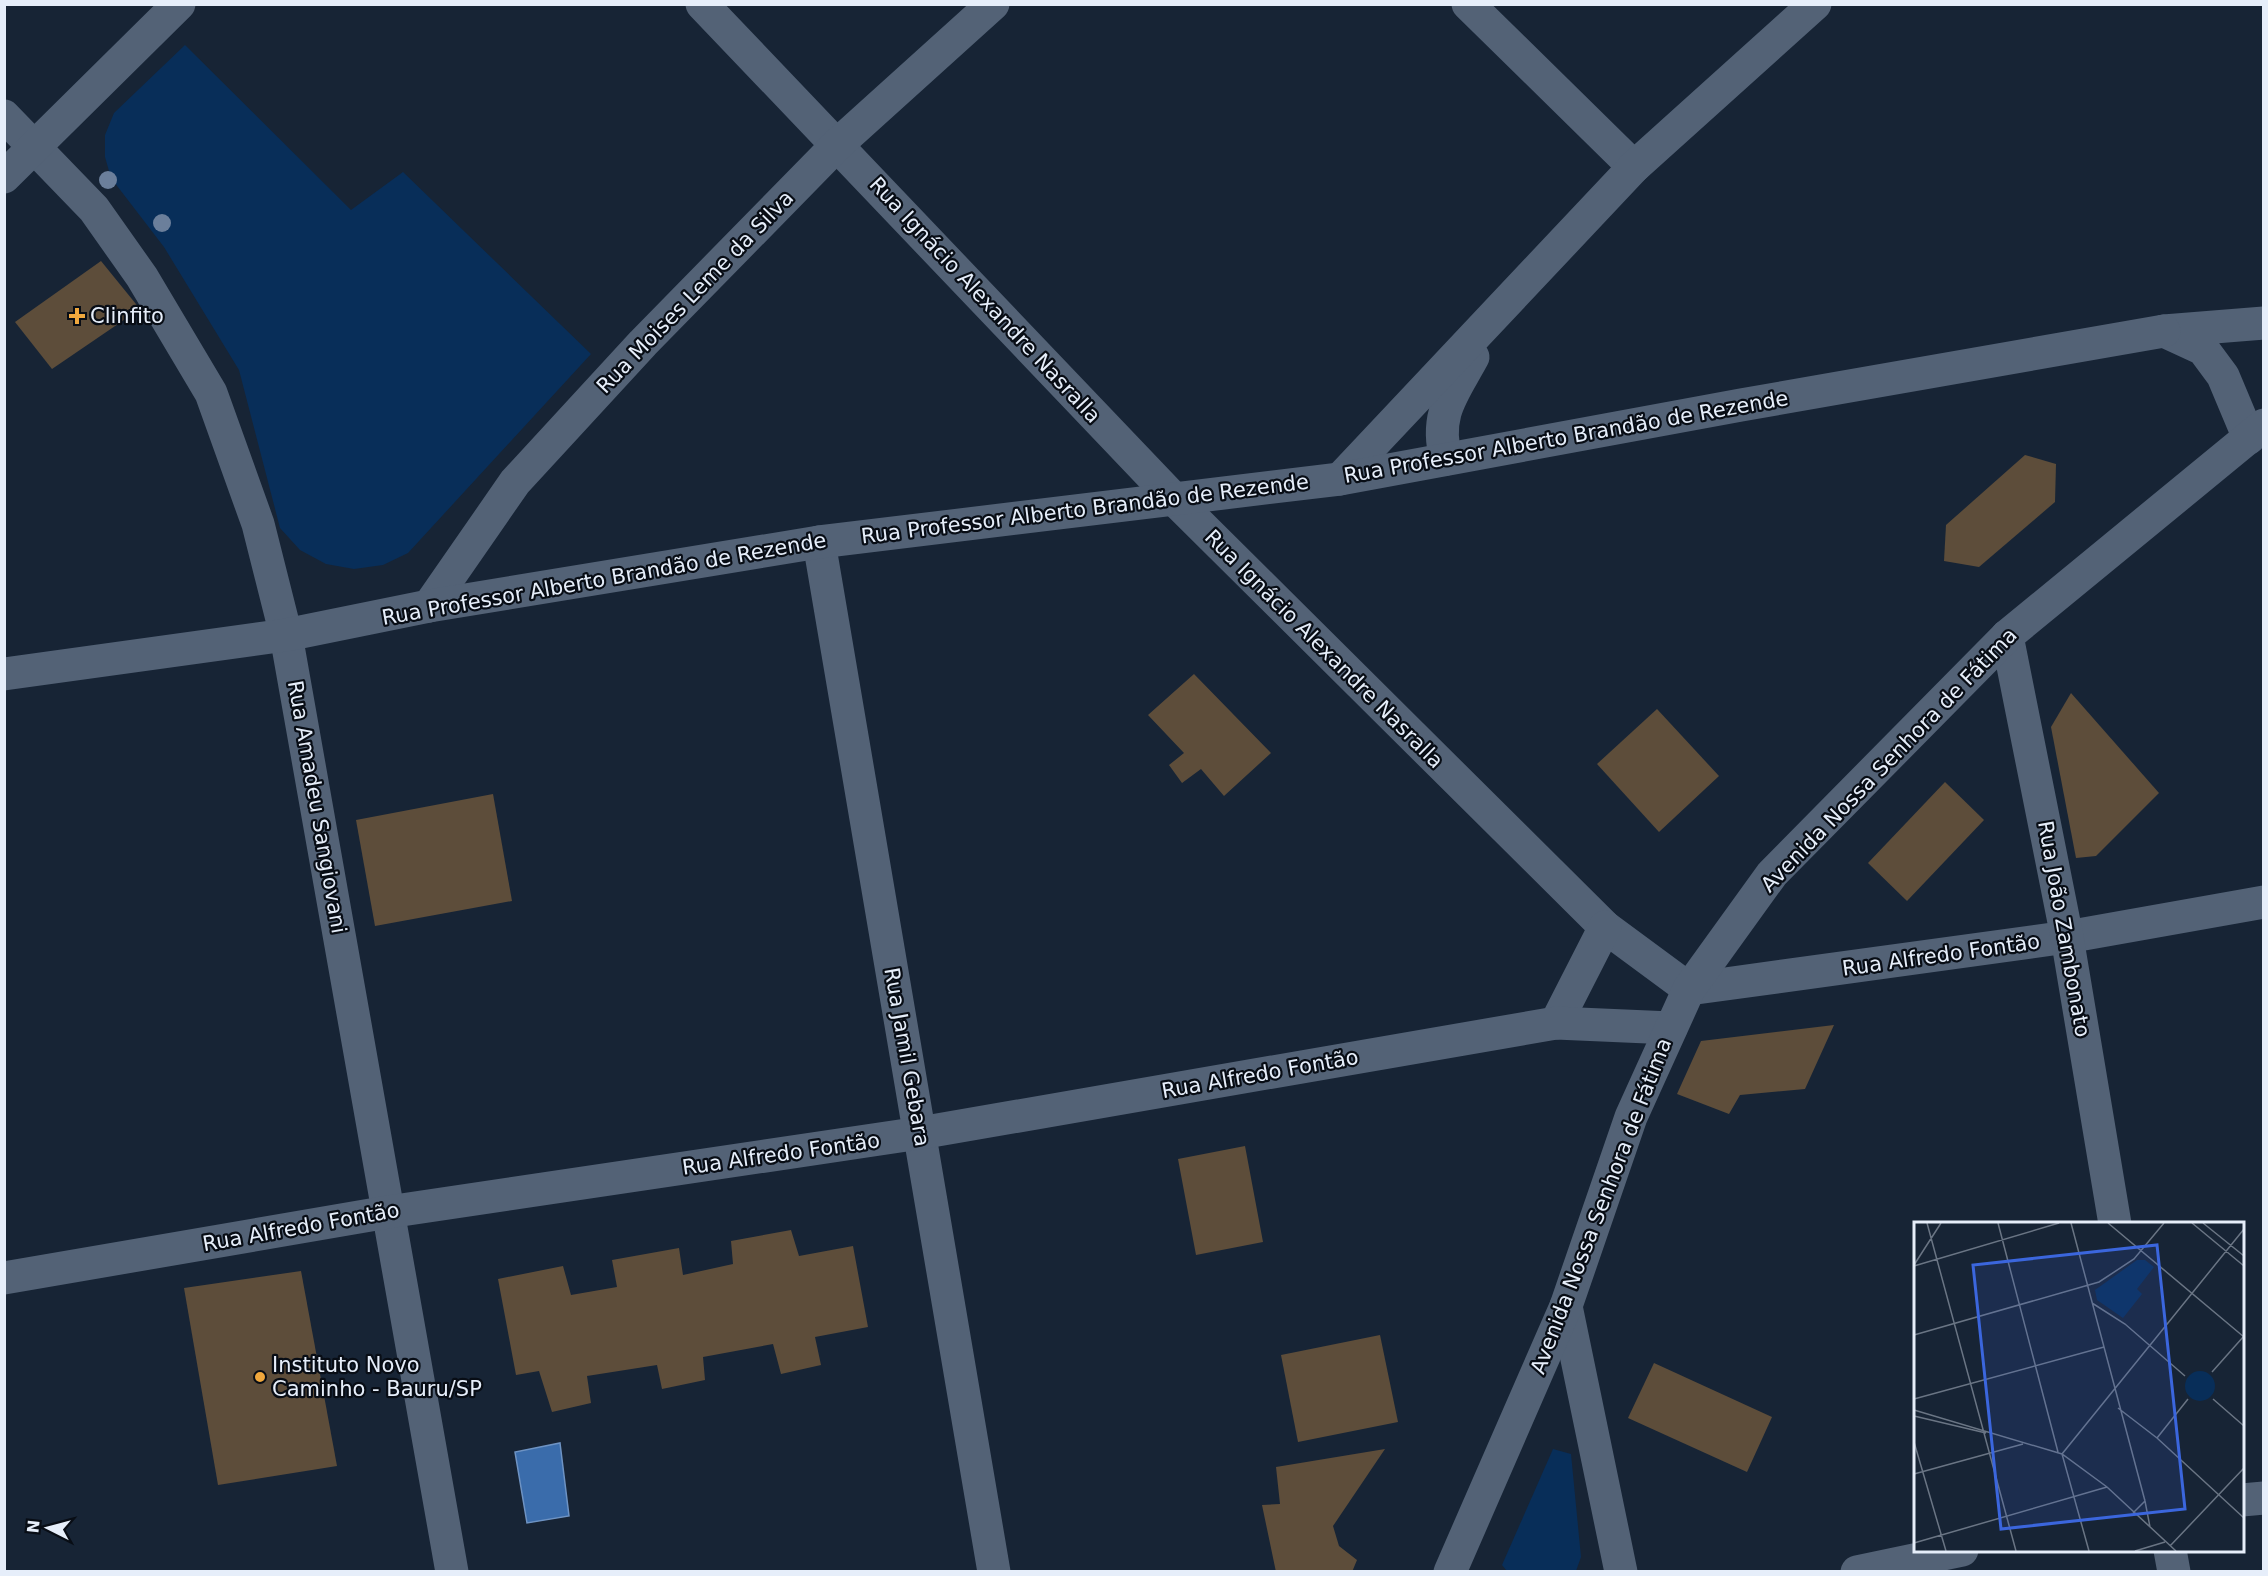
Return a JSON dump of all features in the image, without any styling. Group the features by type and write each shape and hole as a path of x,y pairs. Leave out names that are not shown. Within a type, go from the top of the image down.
{"street":[{"path":"4,177 179,4"},
{"name":"Rua Ignácio Alexandre Nasralla","path":"702,4 838,144 1173,498 1605,927 1689,989"},
{"name":"Rua Moises Leme da Silva","path":"429,606 515,482 643,343 838,144 993,4"},
{"path":"1468,4 1634,167"},
{"path":"1340,479 1634,167 1815,4"},
{"name":"Rua Amadeu Sangiovani","path":"4,116 94,209 142,277 211,393 258,524 286,635 452,1572"},
{"name":"Rua Professor Alberto Brandão de Rezende","path":"4,674 286,635 429,606 819,542 1340,479 2164,331 2264,323"},
{"path":"1446,459 1441,439 1446,405 1473,358 1487,325"},
{"path":"2164,331 2203,349 2223,376 2256,431"},
{"name":"Avenida Nossa Senhora de Fátima","path":"1450,1572 1566,1306 1631,1117 1689,989 1772,874 2007,636 2256,431"},
{"name":"Rua Jamil Gebara","path":"819,542 994,1572"},
{"name":"Rua João Zambonato","path":"2007,636 2067,938 2115,1222"},
{"name":"Rua Alfredo Fontão","path":"1689,989 2067,938 2264,902"},
{"path":"1556,1023 1605,927"},
{"name":"Rua Alfredo Fontão","path":"4,1278 388,1212 920,1133 1556,1023 1671,1028"},
{"path":"1566,1306 1621,1572"},
{"path":"2244,1500 2264,1498"},
{"path":"1857,1572 1957,1552"},
{"path":"2170,1552 2174,1572"}],"shaded area":[{"path":"185,45 351,210 403,172 591,354 408,553 383,565 354,569 326,564 300,550 280,528 239,370 164,247 111,178 105,157 105,135 114,113"},
{"path":"560,1443 569,1516 527,1523 515,1452"},
{"path":"1553,1449 1571,1454 1581,1557 1576,1571 1507,1571 1502,1565"}],"building":[{"name":"Clinfito","path":"101,261 140,309 52,369 15,322"},
{"path":"2025,455 2056,464 2055,502 1979,567 1944,561 1946,525"},
{"path":"1194,674 1271,753 1224,796 1201,769 1182,783 1169,765 1184,753 1148,715"},
{"path":"2071,693 2159,793 2096,856 2076,858 2051,727"},
{"path":"1657,709 1719,776 1659,832 1597,764"},
{"path":"1945,782 1984,820 1907,901 1868,863"},
{"path":"493,794 512,901 375,926 356,820"},
{"path":"1834,1025 1805,1089 1740,1095 1729,1114 1677,1094 1701,1041"},
{"path":"1245,1146 1263,1242 1196,1255 1178,1159"},
{"path":"791,1230 799,1256 853,1246 868,1327 815,1337 821,1365 781,1374 773,1344 703,1357 705,1380 662,1389 657,1365 587,1376 591,1403 552,1412 539,1371 516,1375 498,1279 563,1266 571,1295 617,1287 612,1260 679,1248 683,1275 733,1264 731,1241"},
{"name":"Instituto Novo Caminho - Bauru/SP","path":"301,1271 337,1466 218,1485 184,1288"},
{"path":"1380,1335 1398,1422 1298,1442 1281,1355"},
{"path":"1654,1363 1772,1417 1747,1472 1628,1418"},
{"path":"1385,1449 1333,1526 1339,1546 1357,1560 1352,1572 1276,1572 1262,1505 1280,1504 1276,1467"}],"place":[{"name":"Clinfito","path":"77,316"},
{"name":"Instituto Novo Caminho - Bauru/SP","path":"260,1377"}]}
